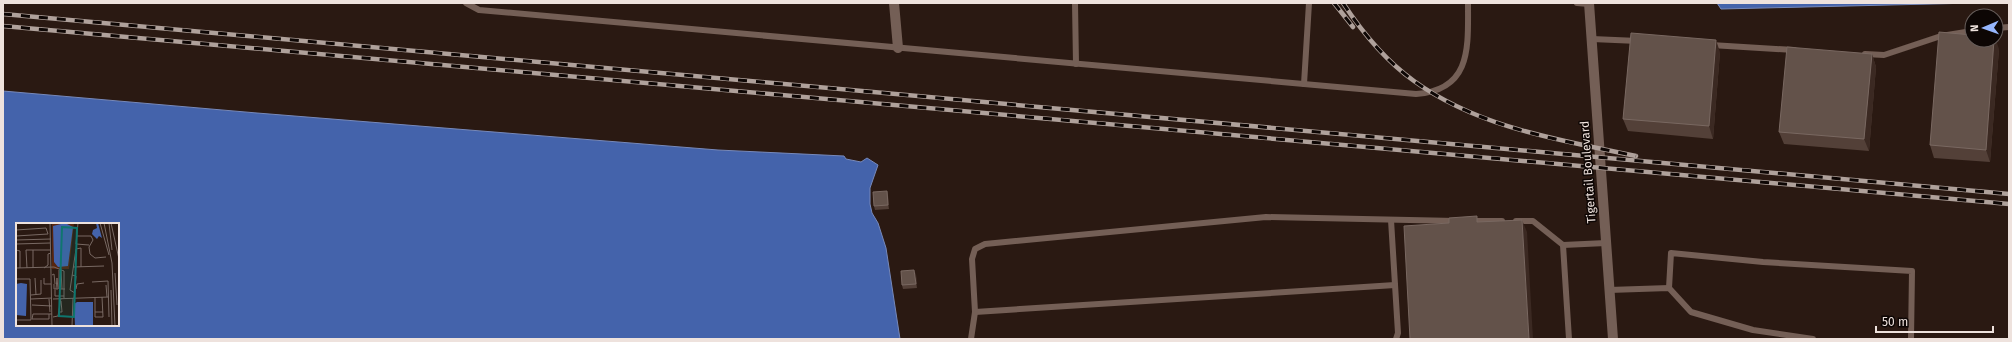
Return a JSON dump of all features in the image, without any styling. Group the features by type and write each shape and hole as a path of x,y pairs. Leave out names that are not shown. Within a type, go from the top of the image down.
{"street":[{"path":"894,3 898,48"},
{"name":"Tigertail Boulevard","path":"1589,3 1613,339"}],"lane":[{"path":"466,3 478,10 1416,94 1432,93 1455,80 1465,60 1468,30 1468,3"},
{"path":"1075,3 1076,64"},
{"path":"1304,84 1309,3"},
{"path":"1577,3 1589,3"},
{"path":"1860,54 1884,55 1941,36 1964,33"},
{"path":"1592,39 1647,42"},
{"path":"1702,45 1797,50"},
{"path":"971,339 975,312 972,259 975,250 984,244 1266,217 1533,221 1563,245 1606,243"},
{"path":"1391,220 1398,333 1396,339"},
{"path":"1563,245 1569,339"},
{"path":"1813,339 1753,330 1691,312 1669,288 1671,253 1764,262 1912,271 1911,339"},
{"path":"975,312 1395,285"},
{"path":"1609,290 1669,288"}],"water":[{"path":"1717,3 1974,3 1721,9"},
{"path":"3,91 718,150 844,156 846,159 861,162 867,158 878,165 870,188 870,204 886,248 900,339 3,339"}],"building":[{"path":"1939,32 1964,34 1964,48 1993,48 1986,150 1930,145"},
{"path":"1631,33 1716,40 1709,126 1623,119"},
{"path":"1787,47 1872,54 1864,139 1779,132"},
{"path":"887,191 888,205 874,206 873,192"},
{"path":"1477,216 1477,222 1522,220 1529,339 1410,339 1404,226 1449,223 1449,218"},
{"path":"914,270 916,284 902,285 901,271"}],"railway":[{"path":"1334,3 1353,27"},
{"path":"1343,3 1358,25 1384,55 1414,81 1439,97 1465,110 1521,130 1549,138 1636,156"},
{"path":"3,14 2009,194"},
{"path":"3,26 2009,204"}]}
